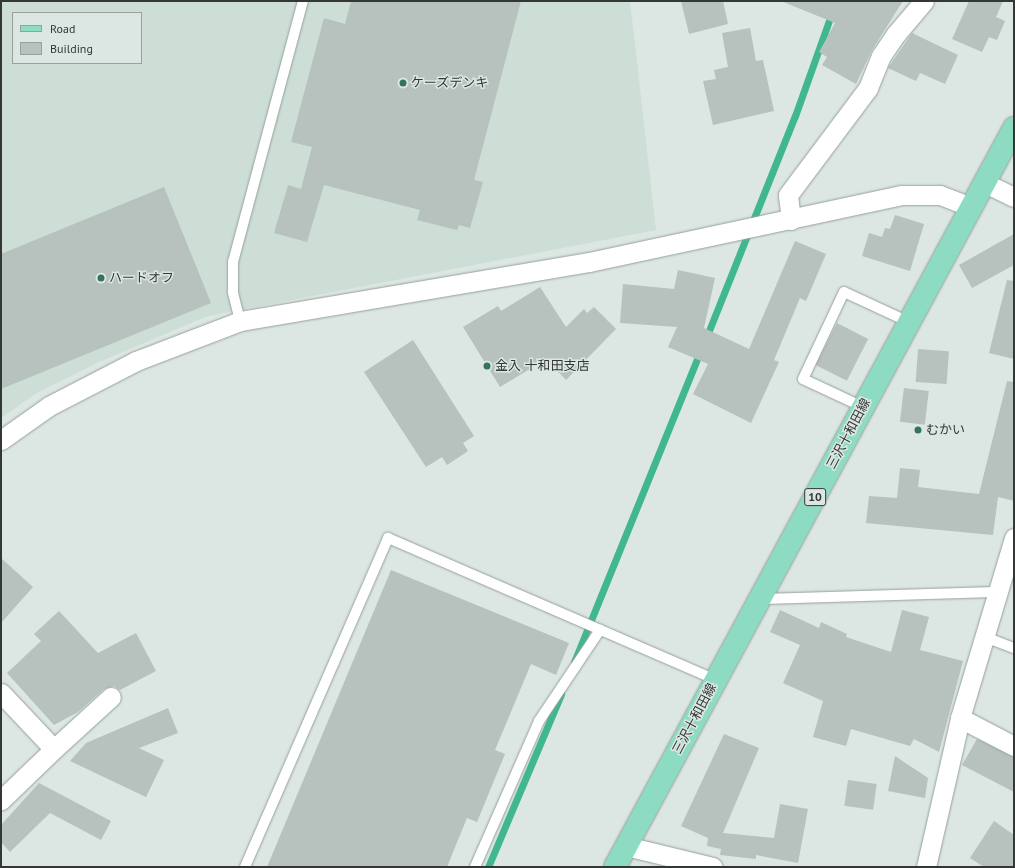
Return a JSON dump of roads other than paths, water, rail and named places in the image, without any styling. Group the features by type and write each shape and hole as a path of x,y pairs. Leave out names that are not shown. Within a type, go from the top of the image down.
{"main road":[{"name":"三沢十和田線","path":"615,867 1014,128"}],"street":[{"path":"791,220 788,195 868,88 881,56 896,34 924,1"},
{"path":"985,183 1014,197"},
{"path":"1,440 49,406 136,361 240,321 589,262 791,220 901,195 940,195 971,207"},
{"path":"926,867 960,718 1014,538"},
{"path":"1,694 54,749"},
{"path":"1,800 111,697"},
{"path":"960,718 1014,746"},
{"path":"626,846 713,867"}],"lane":[{"path":"240,321 233,292 233,262 303,1"},
{"path":"863,407 803,379 844,292 909,322"},
{"path":"245,867 388,538 716,680"},
{"path":"760,599 998,592"},
{"path":"476,867 539,722 600,630"},
{"path":"985,637 1014,648"}],"waterway":[{"path":"706,338 795,116 836,1"},
{"path":"574,662 700,351"},
{"path":"488,867 561,694"}],"place":[{"name":"ケーズデンキ","path":"403,83"},
{"name":"ハードオフ","path":"101,278"},
{"name":"金入 十和田支店","path":"487,366"},
{"name":"むかい","path":"918,430"}]}
